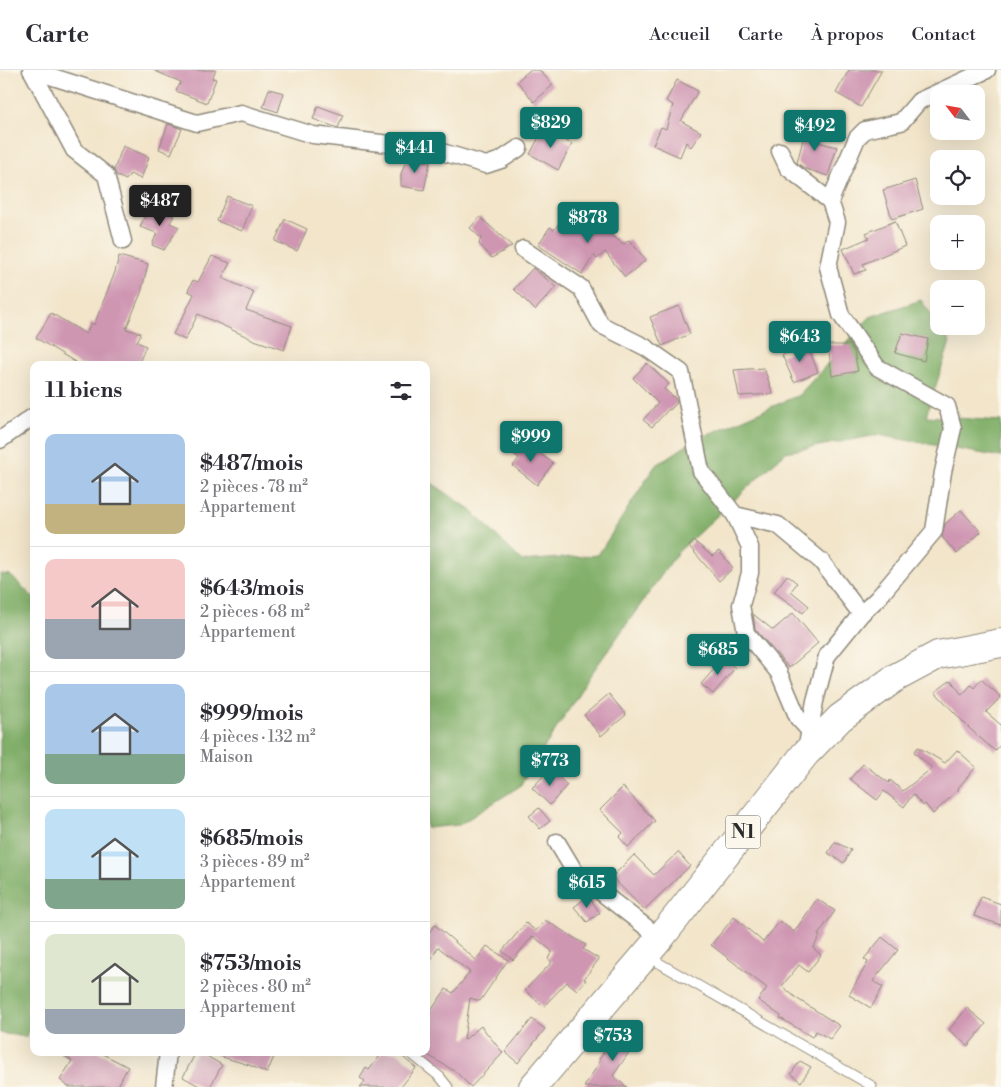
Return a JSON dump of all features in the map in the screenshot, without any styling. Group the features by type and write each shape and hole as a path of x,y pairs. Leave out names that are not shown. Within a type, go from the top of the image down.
{"highway":[{"name":"N1","path":"533,1087 652,947 807,742 895,678 938,655 1001,643"}],"street":[{"path":"31,70 197,123 241,113 312,135 432,149 486,165 501,160 519,148"},
{"path":"31,70 74,150 106,175 123,241"},
{"path":"830,201 857,138 865,130 901,122 919,101 987,70"},
{"path":"780,151 788,168 830,201 836,222 828,267 841,315 876,368 946,406 953,428 943,472 934,531 827,656 807,742"},
{"path":"523,249 582,288 601,325 646,347 681,372 701,471 735,516 750,548 750,573 741,605 746,633 779,673 807,742"},
{"path":"0,440 30,419"},
{"path":"735,516 778,525 821,561 861,614"},
{"path":"557,842 575,872 652,947"},
{"path":"164,1087 168,1056"}],"lane":[{"path":"652,947 872,1086"},
{"path":"414,1056 440,1077 448,1087"}],"green space":[{"path":"921,300 930,313 930,335 945,335 950,342 926,416 1001,421 1001,457 878,435 786,452 678,552 589,677 520,786 459,825 430,828 430,482 471,510 522,561 598,555 655,466 695,440 799,395 870,317"},
{"path":"0,574 10,575 30,594 30,1027 26,1037 0,1033"}],"building":[{"path":"153,70 216,70 212,78 216,79 207,103 176,91 181,82"},
{"path":"530,70 539,70 553,85 534,102 517,81"},
{"path":"849,70 882,70 861,107 836,93"},
{"path":"677,80 698,91 681,121 701,132 691,147 686,142 680,157 653,145 661,127 666,129 673,105 666,101"},
{"path":"269,89 284,93 278,112 263,107"},
{"path":"318,106 343,115 338,128 313,119"},
{"path":"816,122 817,142 837,147 828,176 806,169 797,163 803,139 800,127"},
{"path":"168,124 182,129 171,154 159,149"},
{"path":"544,128 572,144 558,170 530,154"},
{"path":"123,146 149,157 141,179 130,174 126,180 117,176 114,170"},
{"path":"407,158 430,162 424,190 401,186 401,174"},
{"path":"915,180 923,209 892,219 883,190"},
{"path":"227,196 252,206 242,231 217,221"},
{"path":"149,206 174,216 170,223 179,227 164,250 152,245 157,233 140,227"},
{"path":"572,206 589,218 588,220 624,244 629,240 646,260 625,277 605,252 597,259 594,255 582,274 538,245 550,227 554,230"},
{"path":"480,217 512,246 492,258 479,244 481,238 470,228"},
{"path":"285,219 307,229 297,251 275,241"},
{"path":"895,221 905,246 863,264 866,270 854,274 843,249 869,238 866,233"},
{"path":"119,256 148,264 141,293 126,329 141,333 137,342 146,346 140,361 73,361 36,338 51,313 86,334 91,323 94,325 115,272"},
{"path":"212,256 230,263 222,278 254,292 246,310 292,326 284,350 254,340 198,314 185,340 173,334 194,294 188,291 193,280 198,282"},
{"path":"533,268 556,287 535,310 514,289"},
{"path":"679,306 690,334 662,346 650,317"},
{"path":"902,333 928,339 924,361 895,353"},
{"path":"807,345 818,372 794,382 782,355"},
{"path":"828,345 850,345 854,352 858,371 832,376"},
{"path":"647,363 669,384 664,389 676,399 677,403 652,427 643,420 658,403 633,378"},
{"path":"764,368 773,394 739,396 734,370"},
{"path":"521,440 553,463 537,485 513,466 519,458 512,453"},
{"path":"961,510 981,532 957,554 942,537 945,524"},
{"path":"694,541 712,556 719,551 733,568 719,581 689,546"},
{"path":"787,575 797,583 791,591 809,606 803,613 774,592"},
{"path":"793,613 818,643 789,668 755,629 753,614 773,630"},
{"path":"724,658 735,668 713,694 701,684"},
{"path":"981,679 1001,697 986,712 1001,725 1001,744 995,751 970,729 935,692 951,680 962,695 971,685 974,688"},
{"path":"609,694 626,715 601,736 584,715"},
{"path":"918,747 945,763 957,750 976,767 959,789 933,814 913,794 904,807 884,791 877,800 850,779 863,764 889,783 890,780 903,791 932,768 914,752"},
{"path":"550,769 567,785 550,805 532,788"},
{"path":"623,787 655,821 628,847 619,837 623,833 600,810"},
{"path":"539,808 550,821 540,829 529,816"},
{"path":"835,842 851,850 844,863 828,853"},
{"path":"678,852 690,866 644,910 612,877 634,855 654,875"},
{"path":"588,896 600,913 587,922 574,907"},
{"path":"981,897 1001,904 1001,925 974,916"},
{"path":"817,899 835,911 818,935 820,936 813,948 821,955 808,972 799,965 782,986 796,998 840,1026 830,1039 816,1031 812,1037 780,1018 781,1016 758,1000 767,988 711,945 734,917 763,942 780,921 794,932"},
{"path":"545,920 586,945 583,949 599,959 584,979 586,980 577,990 567,982 543,1007 525,990 552,962 548,959 552,951 533,936 513,960 502,951 526,923 536,931"},
{"path":"435,925 476,960 487,946 508,960 480,1001 470,998 464,1040 481,1026 503,1053 471,1087 456,1072 429,1056 430,1012 446,989 453,993 470,972 438,947 430,962 430,931"},
{"path":"882,937 898,950 873,981 883,987 871,1008 849,995 868,962 864,959"},
{"path":"967,1008 986,1024 968,1046 949,1030"},
{"path":"532,1019 545,1029 518,1063 505,1052"},
{"path":"632,1025 642,1033 613,1076 627,1087 584,1087 601,1060 599,1059 608,1047 613,1051"},
{"path":"64,1056 107,1056 128,1067 117,1087 69,1087 60,1080 72,1061"},
{"path":"194,1056 207,1056 222,1065 210,1087 201,1087 183,1077"},
{"path":"219,1056 274,1056 267,1073 249,1065"},
{"path":"380,1056 402,1056 416,1068 401,1087 360,1087 365,1081 360,1078 366,1068 369,1070"},
{"path":"800,1061 811,1067 801,1082 791,1074"}]}
